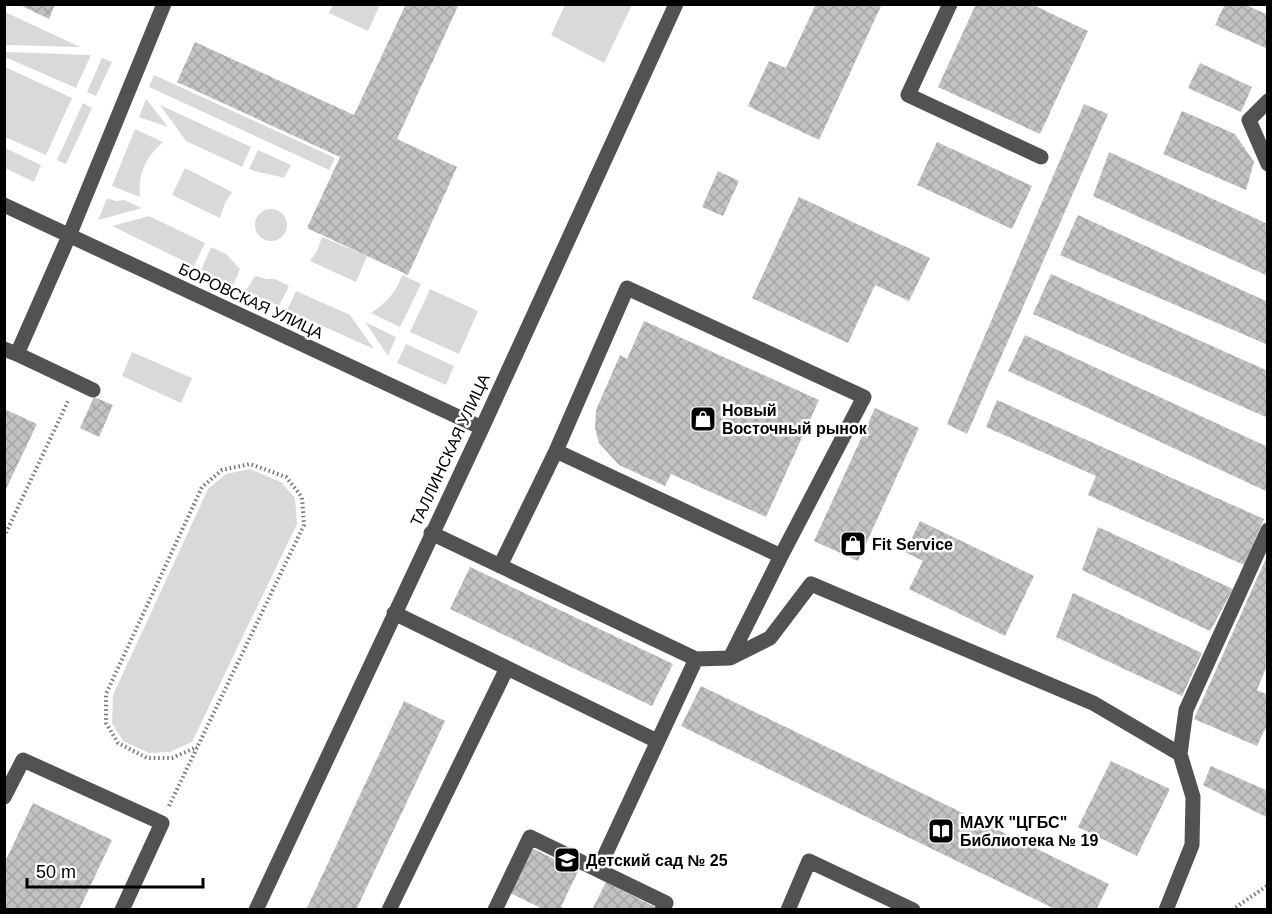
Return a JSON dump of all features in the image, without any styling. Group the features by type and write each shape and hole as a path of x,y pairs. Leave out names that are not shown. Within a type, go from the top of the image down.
{"street":[{"path":"93,390 11,351 69,236 164,4"},
{"name":"ТАЛЛИНСКАЯ УЛИЦА","path":"256,909 482,428 676,4"},
{"path":"950,4 908,95 1041,157"},
{"path":"1268,101 1249,120 1268,164"},
{"name":"БОРОВСКАЯ УЛИЦА","path":"4,205 482,428"},
{"path":"500,566 556,451 627,288 864,397 730,658"},
{"path":"556,451 781,556"},
{"path":"1166,909 1192,845 1193,797 1180,754 1186,710 1268,530"},
{"path":"431,533 696,659 730,658 770,638 811,584 1093,703 1180,754"},
{"path":"394,613 657,741"},
{"path":"598,870 696,659"},
{"path":"389,909 507,668"},
{"path":"4,797 23,760 162,823 122,909"},
{"path":"495,909 530,837 666,903 662,909"},
{"path":"789,909 809,861 913,909"}],"path":[{"path":"4,537 77,383"},
{"path":"162,823 304,525 302,497 286,477 250,464 222,470 202,487 106,694 106,723 118,743 147,758 172,758 197,747"},
{"path":"1232,909 1268,885"}],"shaded area":[{"path":"333,4 380,5 368,31 329,13"},
{"path":"565,5 632,5 604,63 551,35"},
{"path":"5,12 80,47 5,45"},
{"path":"5,52 91,55 76,88 5,57"},
{"path":"102,58 112,62 96,96 87,92"},
{"path":"5,67 72,98 46,155 5,137"},
{"path":"154,75 335,158 329,170 149,87"},
{"path":"146,99 168,127 139,117"},
{"path":"83,103 92,108 66,164 57,160"},
{"path":"160,105 251,147 242,167 186,141"},
{"path":"135,129 163,142 147,160 144,167 140,181 140,197 112,186"},
{"path":"5,148 41,165 34,182 5,168"},
{"path":"258,150 291,165 284,178 249,169"},
{"path":"185,168 232,192 220,218 172,195"},
{"path":"107,198 116,201 124,200 142,208 98,220"},
{"path":"271,209 282,214 287,225 282,236 271,241 260,236 255,225 260,214"},
{"path":"149,216 205,243 194,266 112,226"},
{"path":"322,237 367,256 356,282 310,261"},
{"path":"211,247 226,254 240,269 233,285 201,270"},
{"path":"402,275 421,284 400,327 371,313 390,297"},
{"path":"255,276 275,279 289,286 279,306 246,291"},
{"path":"430,289 478,311 459,354 410,332"},
{"path":"296,291 350,315 374,349 287,310"},
{"path":"365,322 396,337 388,356"},
{"path":"406,344 454,366 446,385 397,363"},
{"path":"132,352 192,378 181,403 122,376"},
{"path":"250,469 281,482 295,498 297,524 192,742 170,752 149,753 123,741 112,723 113,695 208,489 226,474"}],"building":[{"path":"18,4 55,4 49,19"},
{"path":"406,4 459,4 397,139 457,167 408,275 307,228 340,157 177,82 195,42 354,115"},
{"path":"816,4 882,4 819,140 748,106 769,61 786,68"},
{"path":"976,4 1031,4 1088,31 1040,134 938,87"},
{"path":"1225,4 1244,4 1268,15 1268,49 1215,25"},
{"path":"1200,63 1252,87 1241,112 1188,88"},
{"path":"1084,104 1108,114 967,434 947,424"},
{"path":"1182,111 1235,134 1254,162 1246,190 1163,154"},
{"path":"937,142 1032,186 1012,229 917,185"},
{"path":"1109,152 1268,224 1268,276 1093,196"},
{"path":"718,171 739,181 723,216 702,207"},
{"path":"799,197 930,258 909,301 875,285 848,343 752,298"},
{"path":"1078,215 1268,302 1268,345 1060,255"},
{"path":"1051,274 1268,371 1268,418 1033,314"},
{"name":"Новый Восточный рынок","path":"644,321 819,400 766,517 671,474 665,486 619,465 599,443 595,428 596,410 620,355 627,359"},
{"path":"1025,335 1268,447 1268,492 1008,371"},
{"path":"94,397 113,405 99,437 80,428"},
{"path":"997,400 1264,519 1244,565 1088,495 1096,476 986,427"},
{"path":"875,408 919,428 858,561 814,541"},
{"path":"4,409 37,424 4,493"},
{"path":"920,521 1034,576 1005,636 909,589 923,561 905,552"},
{"path":"1098,527 1233,589 1210,631 1082,570"},
{"path":"1268,554 1268,663 1257,690 1268,695 1268,723 1257,746 1194,719"},
{"path":"470,567 673,664 652,706 450,609"},
{"path":"1073,593 1202,653 1182,696 1056,637"},
{"path":"701,686 1109,884 1096,910 1057,910 681,726"},
{"path":"404,701 445,721 356,910 306,910"},
{"path":"1111,761 1170,789 1137,856 1078,827"},
{"path":"1211,766 1268,791 1268,818 1203,785"},
{"path":"33,803 112,840 79,910 4,910 4,864"},
{"path":"530,847 578,871 561,907 567,910 538,910 539,907 508,892"},
{"path":"606,882 655,907 654,910 592,910"}],"place":[{"name":"Новый Восточный рынок","path":"703,419"},
{"name":"Fit Service","path":"853,544"},
{"name":"МАУК \"ЦГБС\" Библиотека № 19","path":"941,831"},
{"name":"Детский сад № 25","path":"567,860"}]}
